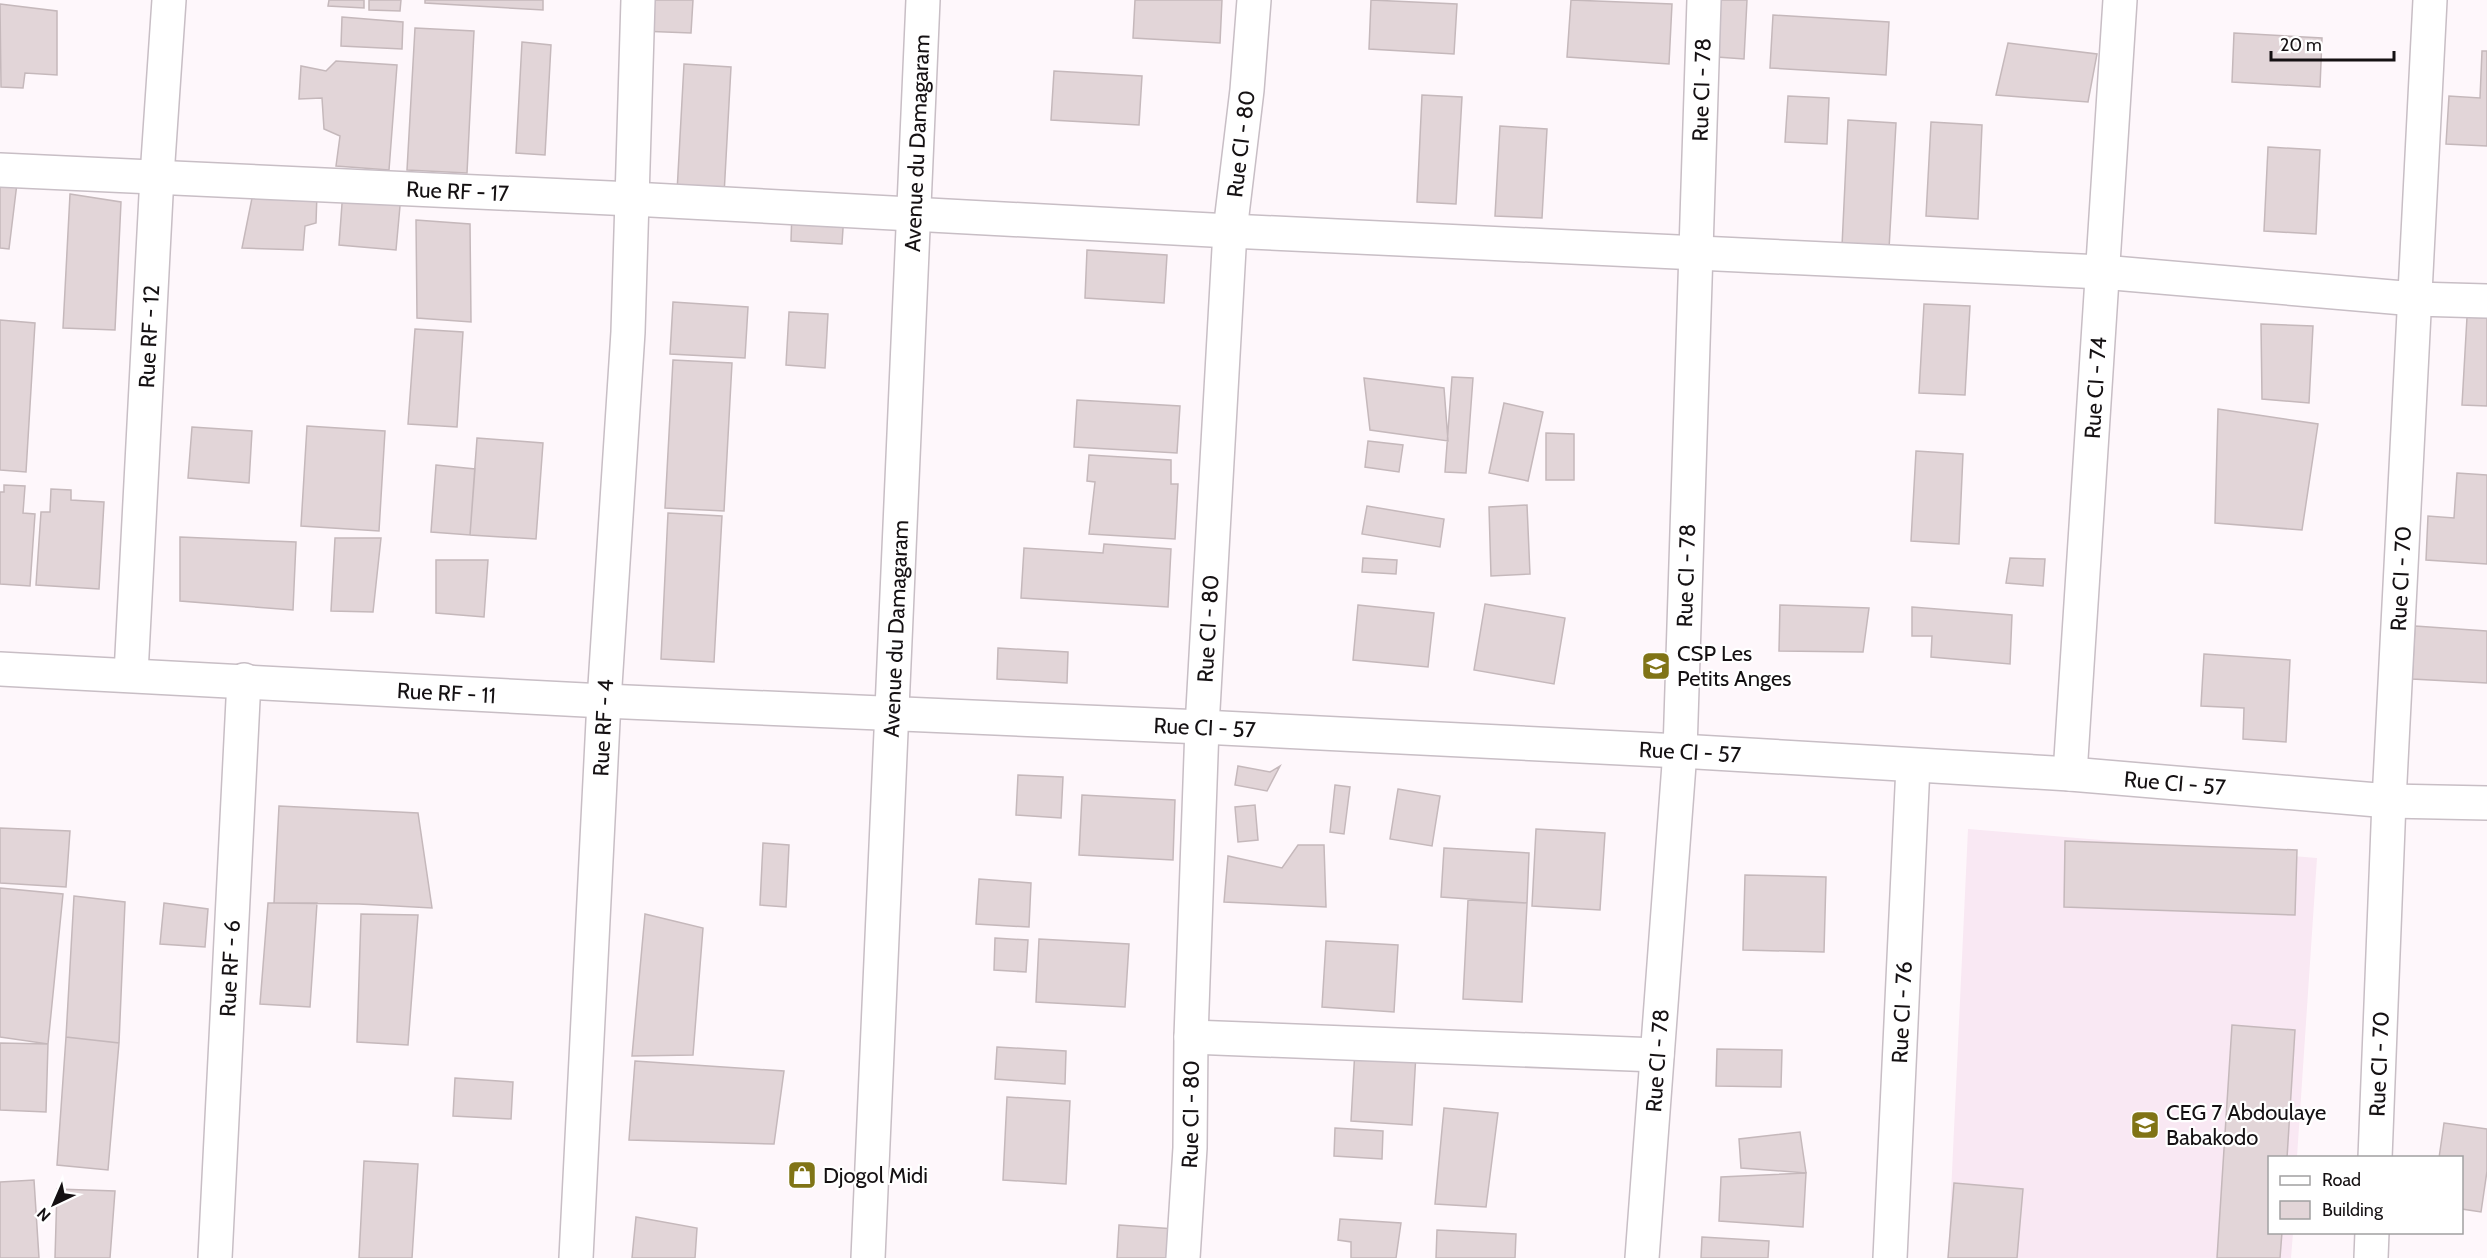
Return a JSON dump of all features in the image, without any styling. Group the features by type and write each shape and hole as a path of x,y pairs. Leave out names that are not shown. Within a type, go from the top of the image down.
{"street":[{"name":"Rue RF - 12","path":"131,674 157,176 169,0"},
{"name":"Rue RF - 4","path":"576,1258 604,701 624,411 638,0"},
{"name":"Avenue du Damagaram","path":"868,1258 923,0"},
{"name":"Rue CI - 80","path":"1183,1258 1190,1148 1191,1036 1202,727 1230,231 1247,90 1254,0"},
{"name":"Rue CI - 78","path":"1642,1258 1680,752 1704,0"},
{"name":"Rue CI - 74","path":"2070,774 2120,0"},
{"name":"Rue CI - 70","path":"2375,1156 2389,801 2430,0"},
{"name":"Rue RF - 17","path":"0,170 2102,272 2415,299 2487,301"},
{"name":"Rue RF - 11","path":"0,669 892,714"},
{"name":"Rue RF - 6","path":"214,1258 244,680"},
{"name":"Rue CI - 57","path":"892,714 1202,727 1680,752 2070,774 2389,801 2487,803"},
{"name":"Rue CI - 76","path":"1890,1258 1913,766"},
{"path":"1191,1036 1657,1055"},
{"path":"2371,1258 2372,1234"}],"shaded area":[{"path":"1968,829 2317,858 2297,1156 2268,1156 2268,1234 2293,1234 2291,1258 1948,1258"}],"building":[{"path":"329,0 364,0 364,8 328,6"},
{"path":"369,0 401,0 400,11 369,10"},
{"path":"425,0 543,0 543,10 425,3"},
{"path":"642,0 693,0 691,33 640,31"},
{"path":"1135,0 1222,0 1220,43 1133,38"},
{"path":"1371,0 1457,4 1454,54 1369,49"},
{"path":"1571,0 1672,4 1669,64 1567,57"},
{"path":"1720,0 1747,0 1744,59 1717,57"},
{"path":"0,4 57,11 57,75 25,73 23,88 1,87"},
{"path":"1773,15 1889,22 1886,75 1770,68"},
{"path":"342,17 403,22 402,49 341,46"},
{"path":"415,28 474,31 467,173 407,170"},
{"path":"2234,33 2322,38 2320,87 2232,82"},
{"path":"522,42 551,45 545,155 516,153"},
{"path":"2008,43 2097,54 2088,102 1996,95"},
{"path":"2482,51 2487,51 2487,146 2446,144 2449,96 2480,98"},
{"path":"336,61 397,65 389,170 336,166 340,136 324,129 322,98 299,99 301,66 326,71"},
{"path":"684,64 731,67 724,195 677,192"},
{"path":"1054,71 1142,76 1139,125 1051,120"},
{"path":"1422,95 1462,97 1456,204 1417,202"},
{"path":"1788,96 1829,98 1827,144 1785,142"},
{"path":"1848,120 1896,123 1889,249 1842,246"},
{"path":"1931,122 1982,125 1978,219 1926,216"},
{"path":"1500,126 1547,129 1542,218 1495,216"},
{"path":"2268,147 2320,150 2316,234 2264,231"},
{"path":"18,175 9,249 0,248 0,176"},
{"path":"343,190 401,195 396,250 339,245"},
{"path":"253,193 317,193 316,223 305,226 303,250 242,248"},
{"path":"70,194 121,202 115,330 63,328"},
{"path":"792,211 844,213 842,244 791,241"},
{"path":"416,220 470,224 471,322 417,318"},
{"path":"1087,250 1167,255 1164,303 1085,298"},
{"path":"673,302 748,307 745,358 670,354"},
{"path":"1924,304 1970,306 1965,395 1919,393"},
{"path":"789,312 828,314 825,368 786,365"},
{"path":"2467,317 2487,318 2487,406 2462,405"},
{"path":"0,320 35,323 26,472 0,470"},
{"path":"2261,324 2313,326 2309,403 2262,399"},
{"path":"415,329 463,332 457,427 408,424"},
{"path":"673,360 732,363 724,511 665,508"},
{"path":"1452,377 1473,378 1466,473 1445,472"},
{"path":"1364,378 1444,388 1448,441 1370,430"},
{"path":"1077,400 1180,406 1177,453 1074,447"},
{"path":"1504,403 1543,412 1528,481 1489,473"},
{"path":"2218,409 2318,424 2302,530 2215,523"},
{"path":"307,426 385,431 379,531 301,526"},
{"path":"192,427 252,431 249,483 188,478"},
{"path":"1546,433 1574,434 1574,480 1546,480"},
{"path":"477,438 543,443 536,539 470,535"},
{"path":"1368,441 1403,445 1399,472 1365,467"},
{"path":"1916,451 1963,454 1959,544 1911,541"},
{"path":"1089,455 1171,460 1171,484 1178,484 1175,539 1089,534 1095,482 1087,481"},
{"path":"436,465 475,469 470,535 431,532"},
{"path":"2457,473 2487,475 2487,564 2426,560 2428,516 2454,518"},
{"path":"4,485 25,486 23,513 35,514 30,586 0,584 0,492 4,492"},
{"path":"51,489 71,490 71,500 104,502 99,589 36,585 41,512 50,512"},
{"path":"1527,505 1530,574 1491,576 1489,507"},
{"path":"1367,506 1444,519 1440,547 1362,534"},
{"path":"668,513 722,516 714,662 661,659"},
{"path":"180,537 296,542 293,610 180,601"},
{"path":"335,538 381,538 373,612 331,611"},
{"path":"1104,544 1171,549 1168,607 1021,598 1024,548 1103,553"},
{"path":"1363,558 1397,560 1396,574 1362,572"},
{"path":"2010,558 2045,559 2043,586 2006,583"},
{"path":"436,560 488,560 484,617 436,613"},
{"path":"1485,604 1565,618 1554,684 1474,670"},
{"path":"1358,605 1434,613 1428,667 1353,660"},
{"path":"1780,605 1869,608 1863,652 1779,651"},
{"path":"1912,607 2012,615 2010,664 1931,657 1932,636 1912,636"},
{"path":"2415,626 2487,631 2487,683 2412,679"},
{"path":"998,648 1068,652 1067,683 997,679"},
{"path":"2204,654 2290,660 2286,742 2243,739 2244,708 2201,706"},
{"path":"1238,766 1270,772 1280,766 1267,791 1235,785"},
{"path":"1018,775 1063,777 1061,818 1016,815"},
{"path":"1335,785 1350,787 1344,834 1330,832"},
{"path":"1398,789 1440,796 1432,846 1390,839"},
{"path":"1082,795 1175,800 1173,860 1079,855"},
{"path":"1255,805 1258,840 1238,842 1235,807"},
{"path":"279,806 418,813 432,908 274,903"},
{"path":"0,828 70,831 66,887 0,883"},
{"path":"1536,829 1605,833 1600,910 1532,906"},
{"path":"2065,841 2297,850 2295,915 2064,907"},
{"path":"763,843 789,845 786,907 760,905"},
{"path":"1298,845 1324,845 1326,907 1224,902 1228,856 1282,868"},
{"path":"1444,848 1529,853 1527,903 1441,897"},
{"path":"1745,875 1826,877 1824,952 1743,950"},
{"path":"979,879 1031,883 1029,927 976,924"},
{"path":"0,888 63,894 48,1044 0,1037"},
{"path":"74,896 125,902 119,1043 66,1037"},
{"path":"1468,900 1527,903 1522,1002 1463,999"},
{"path":"164,903 208,909 205,947 160,944"},
{"path":"268,903 317,903 310,1007 260,1004"},
{"path":"361,914 418,915 408,1045 357,1042"},
{"path":"645,914 703,928 693,1055 632,1056"},
{"path":"995,938 1028,940 1026,972 994,970"},
{"path":"1039,939 1129,944 1125,1007 1036,1002"},
{"path":"1326,941 1398,945 1394,1012 1322,1007"},
{"path":"2232,1025 2295,1030 2287,1156 2268,1156 2268,1234 2282,1234 2280,1258 2217,1258"},
{"path":"66,1037 119,1043 108,1170 57,1165"},
{"path":"0,1043 48,1044 46,1112 0,1110"},
{"path":"997,1047 1066,1051 1065,1084 995,1079"},
{"path":"1355,1049 1416,1053 1412,1125 1351,1121"},
{"path":"1717,1049 1782,1050 1781,1087 1716,1086"},
{"path":"635,1061 784,1071 774,1144 629,1140"},
{"path":"455,1078 513,1082 511,1119 453,1116"},
{"path":"1007,1097 1070,1101 1066,1184 1003,1180"},
{"path":"1444,1108 1498,1113 1486,1207 1435,1204"},
{"path":"2444,1123 2487,1129 2487,1171 2481,1212 2463,1209 2463,1156 2439,1156"},
{"path":"1335,1128 1383,1131 1382,1159 1334,1156"},
{"path":"1800,1132 1806,1173 1741,1168 1739,1139"},
{"path":"364,1161 418,1164 412,1258 359,1258"},
{"path":"1806,1173 1803,1227 1719,1221 1721,1177"},
{"path":"34,1180 39,1258 0,1258 0,1182"},
{"path":"1954,1183 2023,1189 2017,1258 1948,1258"},
{"path":"57,1189 115,1191 110,1258 55,1258"},
{"path":"636,1217 697,1228 695,1258 632,1258"},
{"path":"1340,1219 1401,1223 1396,1258 1351,1258 1351,1242 1338,1240"},
{"path":"1119,1225 1175,1229 1174,1258 1117,1258"},
{"path":"1437,1230 1516,1234 1515,1258 1436,1258"},
{"path":"1702,1237 1769,1241 1768,1258 1701,1258"}],"place":[{"name":"CSP Les Petits Anges","path":"1656,666"},
{"name":"CEG 7 Abdoulaye Babakodo","path":"2145,1125"},
{"name":"Djogol Midi","path":"802,1175"}]}
